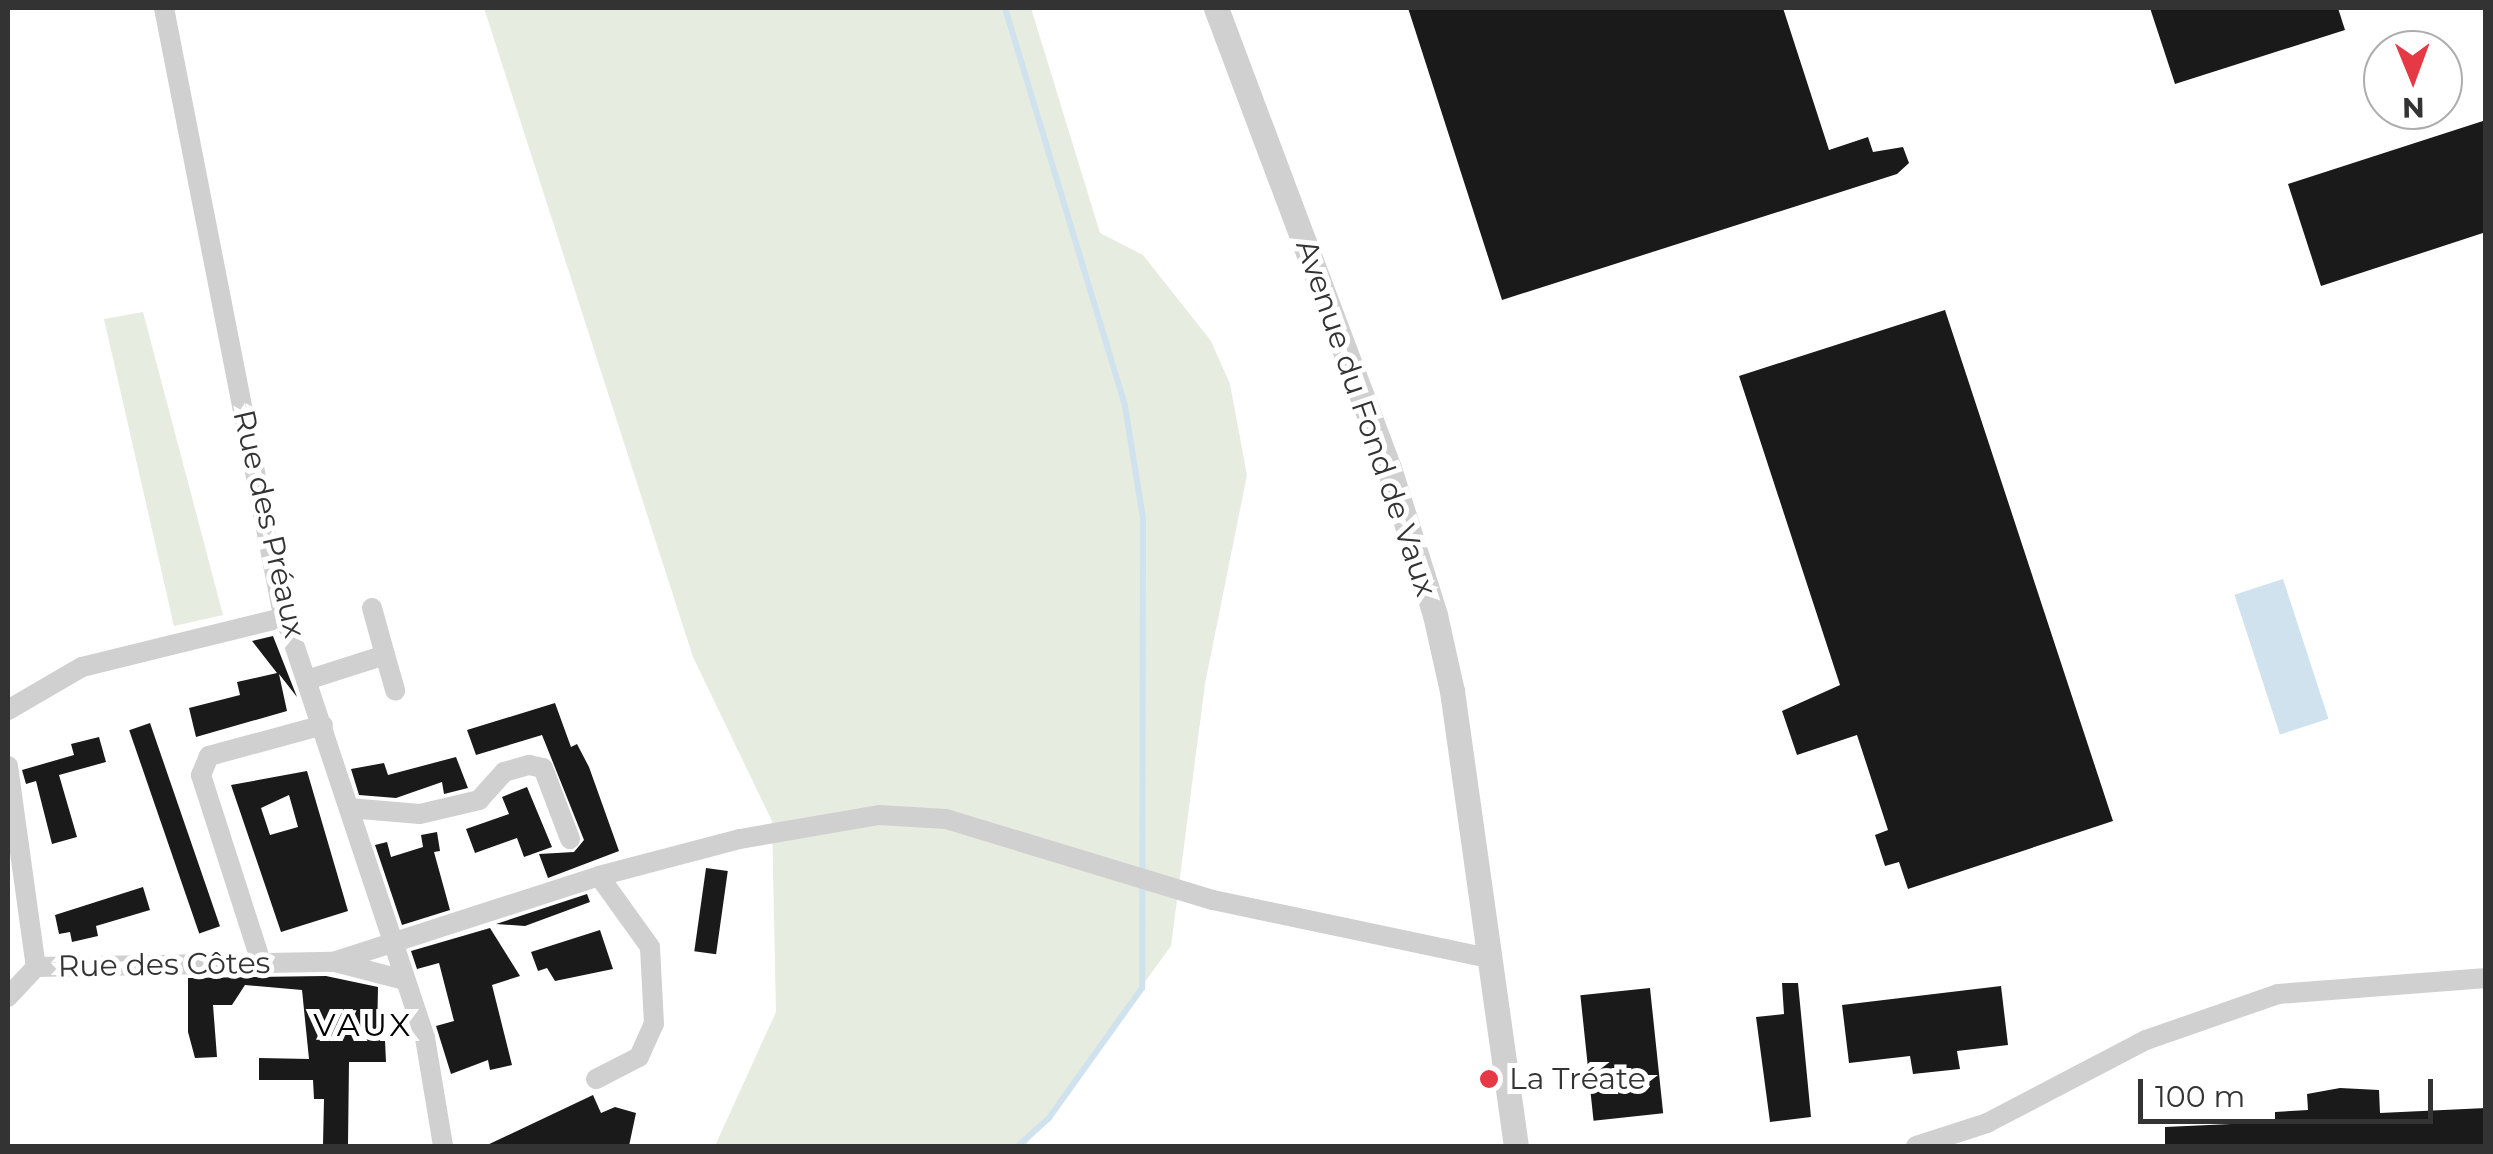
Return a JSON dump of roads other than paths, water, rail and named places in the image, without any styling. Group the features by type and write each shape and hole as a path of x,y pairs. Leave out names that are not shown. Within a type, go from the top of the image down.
{"street":[{"name":"Rue des Préaux","path":"164,8 285,617 425,1038 443,1146"},
{"name":"Avenue du Fond de Vaux","path":"1216,8 1389,468 1434,615 1492,959 1516,1146"},
{"path":"372,608 395,691"},
{"path":"8,710 82,666 285,617"},
{"path":"307,680 385,655"},
{"path":"261,962 201,775 209,756 323,725"},
{"path":"349,808 434,811 478,800 504,772 529,765 543,768 570,839"},
{"path":"8,766 36,967"},
{"name":"Rue des Côtes","path":"8,997 36,967 333,962 599,876 879,815 946,819 1213,900 1492,959"},
{"path":"596,1079 640,1056 654,1024 650,948 599,876"},
{"path":"333,962 404,980"},
{"path":"1916,1146 1986,1123 2146,1040 2278,994 2486,978"}],"water":[{"path":"2283,579 2328,719 2280,735 2234,595"}],"waterway":[{"path":"1005,8 1125,406 1143,518 1142,988 1049,1118 1018,1146"}],"place":[{"name":"La Tréate","path":"1489,1079"}],"district":[{"name":"VAUX","path":"363,1025"}]}
